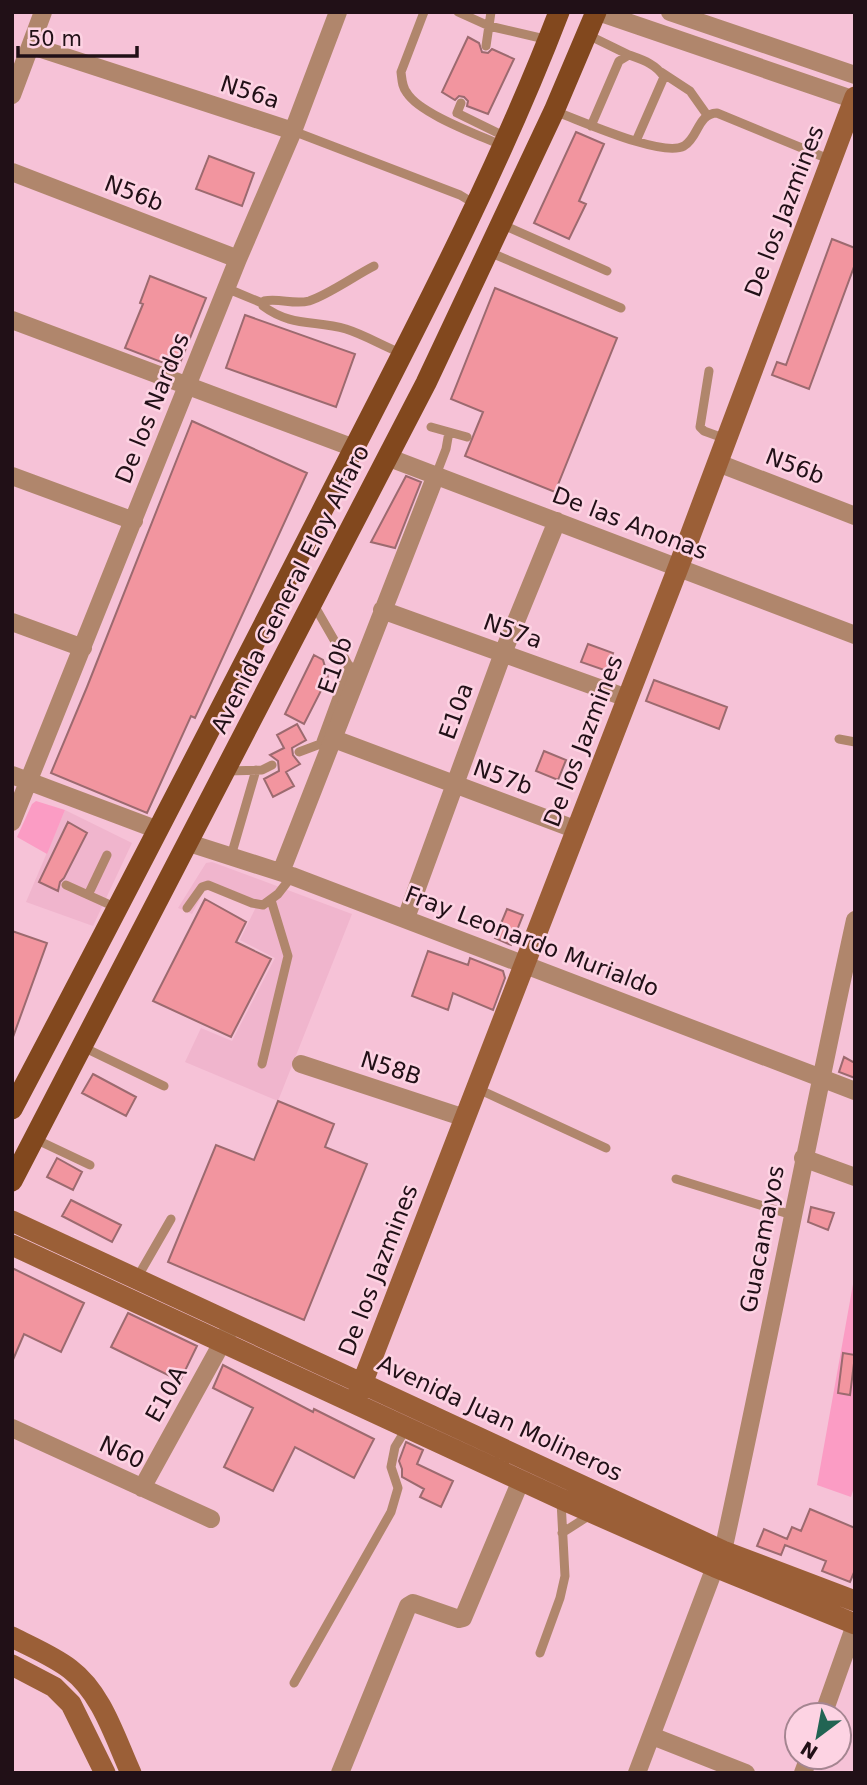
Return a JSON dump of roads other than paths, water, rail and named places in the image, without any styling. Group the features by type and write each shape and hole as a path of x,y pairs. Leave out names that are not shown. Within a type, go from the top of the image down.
{"main road":[{"name":"Avenida General Eloy Alfaro","path":"12,1109 403,354 505,142 559,12"},
{"name":"Avenida General Eloy Alfaro","path":"12,1181 426,383 554,111 597,12"}],"street":[{"path":"12,94 43,12"},
{"name":"De los Nardos","path":"12,822 21,778 83,648 238,258 293,131 338,12"},
{"path":"597,12 854,99"},
{"path":"682,14 855,75"},
{"name":"N56a","path":"32,46 293,131"},
{"name":"De los Jazmines","path":"358,1393 678,568 854,99"},
{"name":"N56b","path":"12,173 238,258"},
{"path":"12,320 354,449"},
{"name":"De las Anonas","path":"387,457 855,635"},
{"name":"N56b","path":"718,463 855,516"},
{"name":"E10b","path":"286,874 327,742 353,672 382,610 436,475"},
{"path":"12,476 134,521"},
{"name":"E10a","path":"405,918 503,653 557,522"},
{"name":"N57a","path":"382,610 627,698"},
{"path":"12,622 83,648"},
{"name":"N57b","path":"327,742 456,785 577,830"},
{"path":"21,778 158,830"},
{"name":"Fray Leonardo Murialdo","path":"189,843 286,874 405,918 524,966 855,1091"},
{"name":"Guacamayos","path":"638,1773 719,1559 759,1387 803,1158 855,920"},
{"name":"N58B","path":"302,1064 465,1118"},
{"path":"803,1158 855,1177"},
{"name":"Avenida Juan Molineros","path":"12,1221 136,1279 228,1333"},
{"name":"Avenida Juan Molineros","path":"12,1245 228,1333 855,1624"},
{"name":"E10A","path":"142,1489 228,1333"},
{"name":"Avenida Juan Molineros","path":"358,1393 407,1427 593,1513 719,1559 855,1601"},
{"name":"N60","path":"12,1429 211,1519"},
{"path":"341,1773 408,1606 413,1603 459,1619 463,1618 522,1480"},
{"path":"828,1701 855,1624"},
{"path":"12,1637 58,1661 82,1679 98,1701 131,1773"},
{"path":"12,1665 54,1687 71,1704 104,1773"},
{"path":"652,1735 746,1773"}],"lane":[{"path":"424,12 401,72 406,93 417,105 429,112 505,142"},
{"path":"458,12 489,26 549,40"},
{"path":"486,46 491,12"},
{"path":"586,35 653,65 690,91 707,115"},
{"path":"591,126 619,61 629,55"},
{"path":"636,141 662,85 664,77 660,71"},
{"path":"461,103 457,113 505,142"},
{"path":"554,111 636,141 669,149 683,147 707,115 717,113 831,160"},
{"path":"293,131 460,195 475,204"},
{"path":"501,224 607,271"},
{"path":"488,252 621,308"},
{"path":"262,303 278,299 298,302 310,300 374,265"},
{"path":"226,288 262,303 278,316 297,323 345,329 403,354"},
{"path":"709,371 700,427 726,439"},
{"path":"431,427 467,437"},
{"path":"436,475 449,432"},
{"path":"313,603 353,672"},
{"path":"839,739 855,742"},
{"path":"299,752 327,742"},
{"path":"226,771 256,770 272,765"},
{"path":"231,856 256,770"},
{"path":"88,895 107,855"},
{"path":"187,908 202,887 208,885 263,905 271,900 286,874"},
{"path":"66,885 118,908"},
{"path":"262,1064 288,956 271,900"},
{"path":"83,1047 164,1086"},
{"path":"476,1088 606,1148"},
{"path":"34,1138 90,1165"},
{"path":"676,1179 792,1215"},
{"path":"136,1279 171,1219"},
{"path":"294,1683 391,1512 398,1488 391,1467 395,1447 407,1427"},
{"path":"540,1653 565,1576 561,1499"},
{"path":"562,1533 593,1513"}]}
